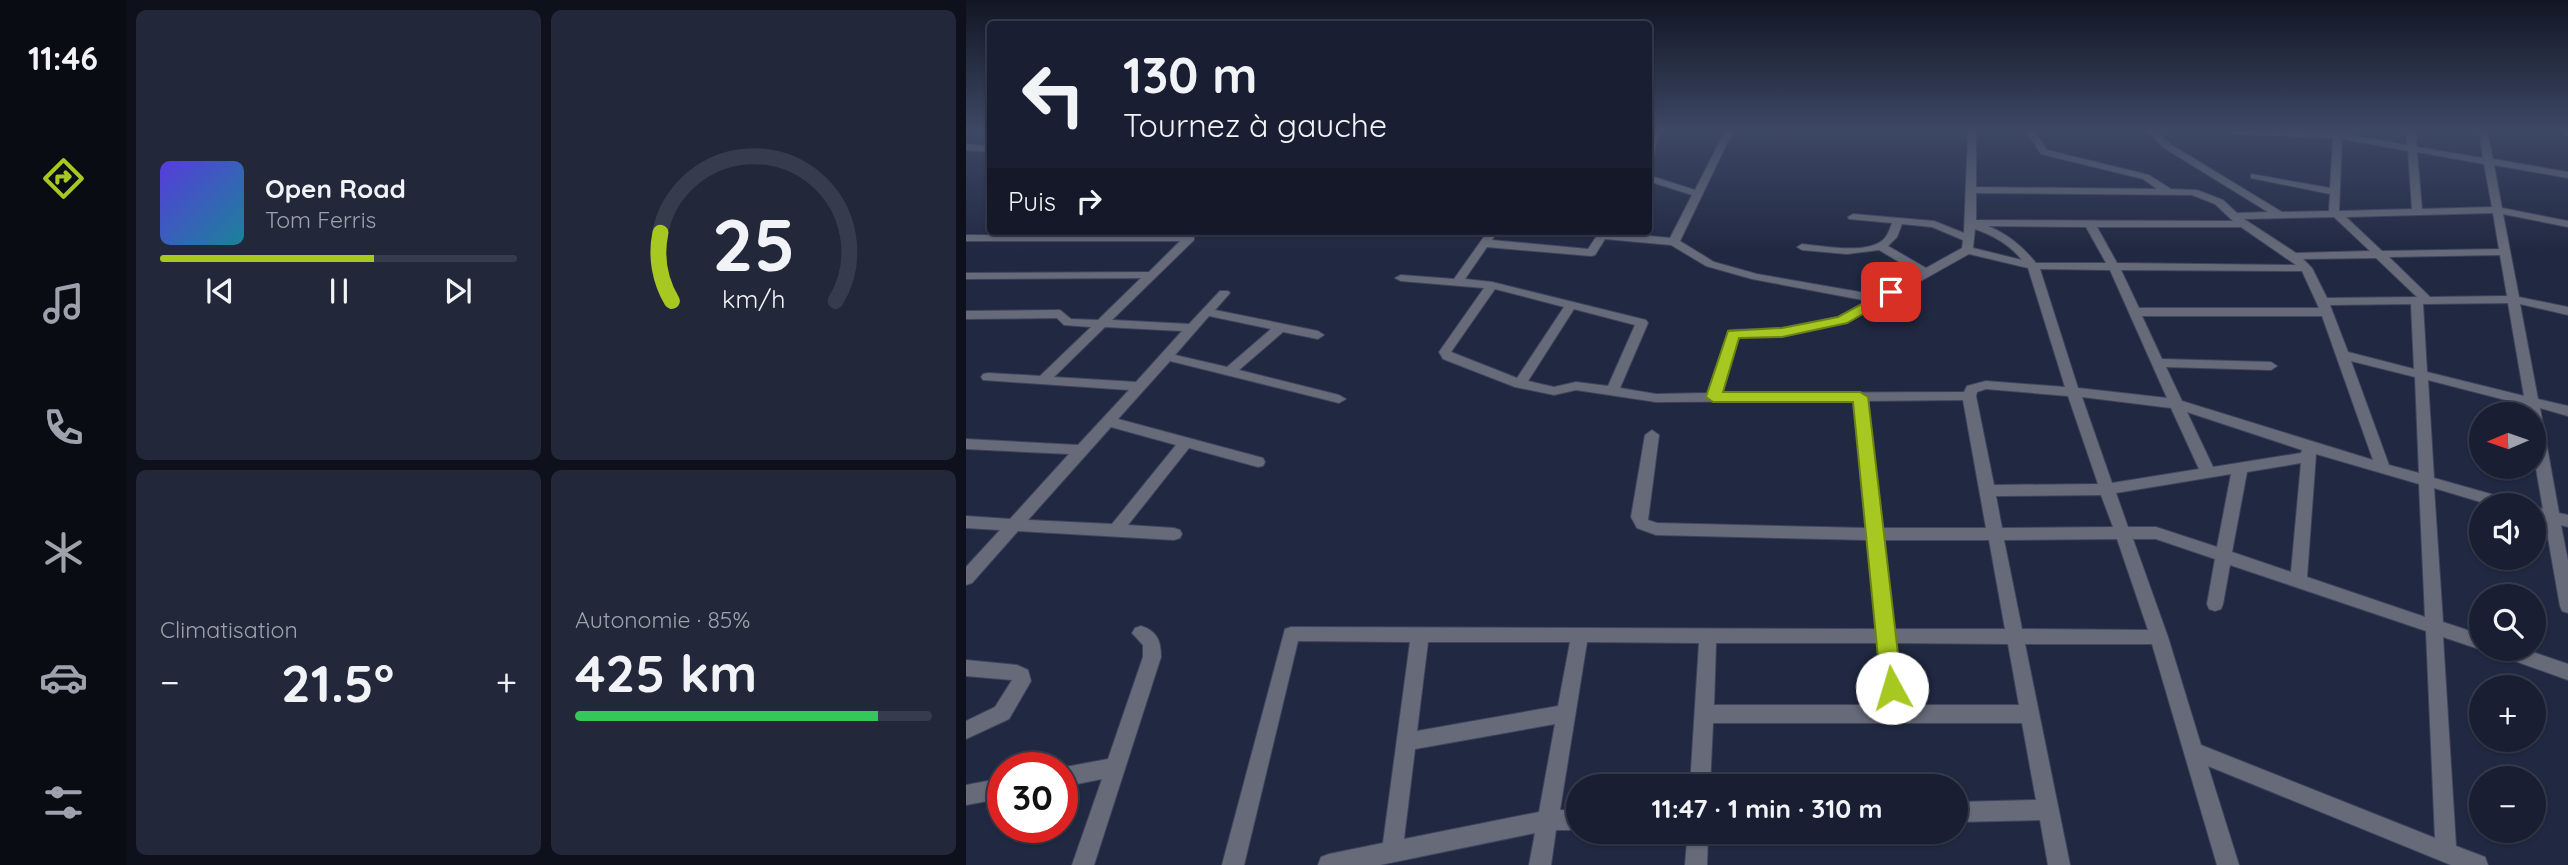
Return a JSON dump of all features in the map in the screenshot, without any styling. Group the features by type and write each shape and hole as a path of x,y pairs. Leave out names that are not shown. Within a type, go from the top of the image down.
{"street":[{"path":"1674,242 1710,171"},
{"path":"1969,245 1972,171"},
{"path":"2123,171 2146,177 2169,192"},
{"path":"2208,171 2279,215"},
{"path":"2249,197 2255,171"},
{"path":"2334,171 2335,214 2380,255 2422,300 2421,374 2446,852"},
{"path":"2415,171 2417,212"},
{"path":"2490,171 2531,402"},
{"path":"2547,171 2568,175"},
{"path":"2254,176 2335,192"},
{"path":"1652,179 1699,194"},
{"path":"1972,190 2193,192 2218,202 2306,268 2325,307 2383,468"},
{"path":"1971,223 2090,224 2239,220 2279,215 2498,210 2568,224"},
{"path":"1853,217 1934,224 1969,245 2033,266 2306,268"},
{"path":"1802,247 1861,251 1881,247 1888,242 1898,221"},
{"path":"1971,223 2000,235 2018,248 2033,266 2073,392 2159,636 2228,865"},
{"path":"2090,224 2113,267 2208,473"},
{"path":"1457,282 1490,235"},
{"path":"1484,243 1591,253 1604,235"},
{"path":"1620,235 1674,242 1710,264 1756,277 1878,299"},
{"path":"966,239 1190,238 1043,380"},
{"path":"1713,397 1733,334 1782,332 1842,320 1927,274 1969,245"},
{"path":"1881,247 1927,274"},
{"path":"2294,257 2505,252"},
{"path":"966,276 1152,275"},
{"path":"1401,278 1492,285 1642,323 1612,392"},
{"path":"1492,285 1445,352 1447,356 1520,383 1554,391 1576,386 1656,398 1969,396"},
{"path":"966,578 1224,293"},
{"path":"2134,312 2325,307 2422,300 2513,299 2568,311"},
{"path":"1520,383 1572,304"},
{"path":"1205,312 1318,335"},
{"path":"966,315 1060,314 1068,322 1191,328"},
{"path":"1229,372 1280,328"},
{"path":"2342,355 2421,374 2506,402"},
{"path":"1165,356 1339,400"},
{"path":"2158,363 2271,366"},
{"path":"988,377 1138,387"},
{"path":"2059,865 1969,396 1972,389 1986,385 2177,404 2308,452 2383,468 2469,493"},
{"path":"1860,397 1895,715"},
{"path":"2546,411 2568,411"},
{"path":"1107,421 1258,462"},
{"path":"1652,435 1639,517 1642,524 1656,530 1875,534 2156,533 2469,639"},
{"path":"966,443 1081,450"},
{"path":"1116,530 1185,443"},
{"path":"1987,491 2107,489 2240,468 2308,452"},
{"path":"2299,581 2308,452"},
{"path":"2215,604 2240,468"},
{"path":"2545,480 2568,606"},
{"path":"2546,515 2568,521"},
{"path":"966,522 1174,534"},
{"path":"1083,865 1152,657 1153,642 1141,633"},
{"path":"1233,865 1291,634 2159,636"},
{"path":"1392,852 1420,634"},
{"path":"1540,865 1580,635"},
{"path":"1701,774 1708,635"},
{"path":"2536,661 2568,672"},
{"path":"966,668 1017,673 1022,676 1022,681 1002,713 966,730"},
{"path":"1406,742 1566,713"},
{"path":"1704,714 2031,714"},
{"path":"2193,751 2477,865"},
{"path":"1078,774 1115,768"},
{"path":"966,795 987,791"},
{"path":"1968,812 2049,810"},
{"path":"1329,865 1548,820 1566,820"},
{"path":"1696,865 1697,844"}],"route":[{"path":"1891,292 1842,320 1782,332 1733,334 1713,397 1860,397 1892,688"}]}
